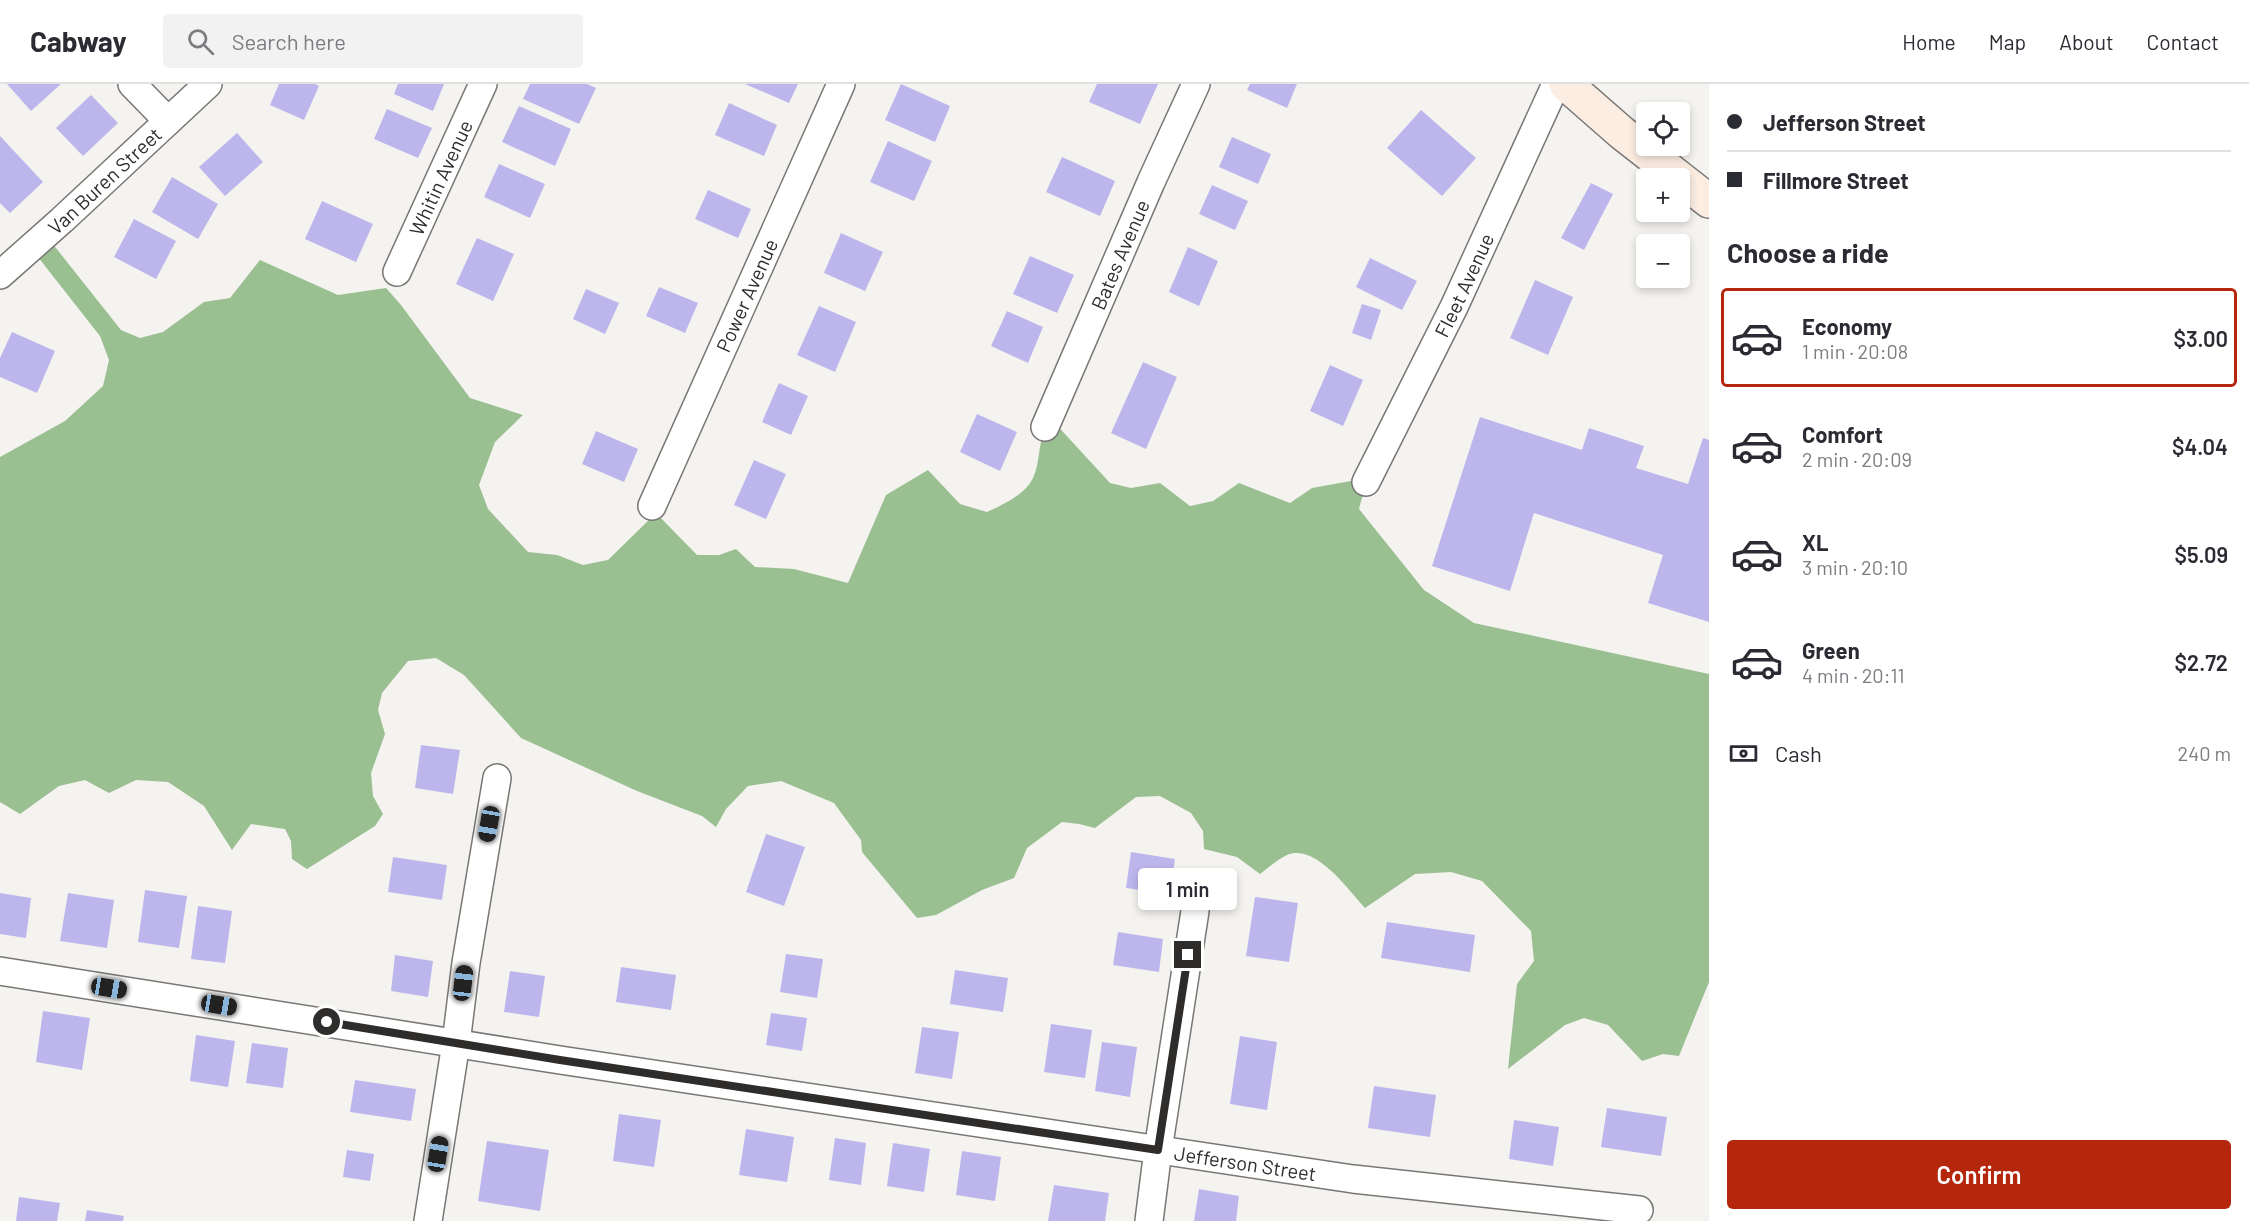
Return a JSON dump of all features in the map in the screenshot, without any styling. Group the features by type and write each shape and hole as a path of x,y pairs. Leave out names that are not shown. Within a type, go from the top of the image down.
{"main road":[{"path":"1566,84 1622,133 1709,201"}],"street":[{"path":"132,84 168,121"},
{"name":"Van Buren Street","path":"0,275 208,84"},
{"name":"Whitin Avenue","path":"397,272 483,84"},
{"name":"Power Avenue","path":"652,506 841,84"},
{"name":"Bates Avenue","path":"1046,427 1196,84"},
{"name":"Fleet Avenue","path":"1366,482 1454,307 1556,84"},
{"path":"428,1221 456,1044 466,963 497,778"},
{"path":"1149,1221 1195,911"},
{"name":"Jefferson Street","path":"0,971 456,1044 1353,1179 1639,1210"}],"green space":[{"path":"48,238 121,330 140,338 163,332 204,302 230,298 260,260 338,295 386,288 470,398 523,415 495,442 479,485 488,509 528,552 557,555 583,565 608,560 656,513 697,555 719,555 736,549 755,567 794,569 848,583 886,495 928,470 960,504 987,512 1013,498 1030,484 1036,471 1044,433 1053,421 1110,483 1131,488 1160,483 1190,506 1213,501 1239,483 1290,503 1312,488 1362,479 1366,482 1359,509 1424,590 1474,623 1709,674 1709,982 1679,1056 1663,1054 1642,1061 1608,1025 1584,1018 1565,1025 1508,1069 1517,984 1534,961 1531,931 1482,881 1451,872 1415,874 1365,908 1331,871 1309,856 1298,853 1287,855 1260,874 1237,857 1204,849 1203,831 1191,813 1160,796 1136,797 1095,828 1062,822 1027,848 1014,878 982,890 936,915 917,918 862,852 861,840 834,803 781,781 748,786 726,809 716,827 702,816 637,791 521,738 464,675 436,658 408,661 382,693 378,710 385,734 371,773 373,796 383,814 375,826 307,869 292,859 291,841 285,829 251,824 232,850 204,806 168,782 136,780 109,793 85,780 59,786 20,814 0,802 0,457 65,421 103,386 109,360 100,336 34,252"}],"building":[{"path":"7,84 61,84 31,111"},
{"path":"279,84 319,86 304,120 270,105"},
{"path":"398,84 444,84 433,111 394,94"},
{"path":"530,84 587,84 596,88 579,124 523,99"},
{"path":"745,84 798,84 789,103"},
{"path":"901,84 950,106 935,142 885,120"},
{"path":"1097,84 1158,84 1140,124 1089,102"},
{"path":"1250,84 1297,84 1287,108 1247,90"},
{"path":"91,95 118,123 83,156 56,128"},
{"path":"729,103 777,125 764,156 715,135"},
{"path":"519,106 571,129 555,166 502,142"},
{"path":"387,109 432,128 418,158 374,139"},
{"path":"1421,110 1476,158 1442,196 1387,148"},
{"path":"237,133 263,162 225,196 199,167"},
{"path":"0,136 43,182 10,213 0,203"},
{"path":"1232,137 1271,154 1258,184 1219,167"},
{"path":"888,141 932,161 914,201 870,182"},
{"path":"1062,157 1115,181 1100,216 1046,192"},
{"path":"499,164 545,184 530,218 484,197"},
{"path":"172,177 218,204 198,239 152,212"},
{"path":"1591,183 1613,194 1584,250 1561,238"},
{"path":"1212,185 1248,201 1235,230 1199,214"},
{"path":"708,190 751,209 738,238 695,219"},
{"path":"322,201 373,224 356,262 305,239"},
{"path":"134,219 176,241 156,279 114,257"},
{"path":"841,233 883,252 865,291 824,273"},
{"path":"477,238 514,254 493,301 456,284"},
{"path":"1188,247 1218,261 1199,306 1169,292"},
{"path":"1030,256 1074,275 1057,313 1013,294"},
{"path":"1370,258 1417,281 1402,310 1356,287"},
{"path":"1535,280 1573,297 1548,355 1510,338"},
{"path":"659,287 698,303 685,333 646,316"},
{"path":"586,289 619,303 605,334 573,319"},
{"path":"1362,304 1381,310 1371,340 1352,333"},
{"path":"819,306 856,322 835,372 797,355"},
{"path":"1007,311 1043,327 1028,363 991,346"},
{"path":"12,332 55,351 37,393 0,377 0,358"},
{"path":"1143,362 1177,377 1146,449 1111,433"},
{"path":"1330,365 1363,380 1343,426 1310,411"},
{"path":"779,383 808,396 791,435 762,422"},
{"path":"977,414 1017,432 1000,471 960,452"},
{"path":"1480,417 1582,450 1589,428 1644,446 1636,468 1688,484 1703,438 1709,440 1709,622 1648,603 1663,555 1534,513 1510,591 1432,566"},
{"path":"596,431 638,449 624,482 582,464"},
{"path":"754,460 786,474 766,519 734,505"},
{"path":"421,745 460,750 453,794 415,788"},
{"path":"766,834 805,847 784,906 746,892"},
{"path":"1131,852 1175,859 1170,894 1126,888"},
{"path":"393,857 447,865 442,900 388,892"},
{"path":"145,890 187,896 179,948 138,942"},
{"path":"0,893 31,898 26,938 0,934"},
{"path":"68,893 114,900 107,948 60,941"},
{"path":"1255,897 1298,903 1289,962 1246,956"},
{"path":"198,906 232,911 225,963 191,959"},
{"path":"1387,922 1475,935 1470,972 1381,958"},
{"path":"1118,932 1163,939 1159,972 1113,965"},
{"path":"786,954 823,959 817,998 780,992"},
{"path":"395,955 433,961 428,997 391,991"},
{"path":"621,967 676,975 671,1010 616,1002"},
{"path":"955,970 1008,978 1003,1012 950,1004"},
{"path":"510,971 545,976 539,1017 504,1012"},
{"path":"43,1011 90,1018 82,1070 36,1062"},
{"path":"771,1013 807,1018 802,1051 766,1045"},
{"path":"1051,1024 1092,1030 1085,1078 1044,1072"},
{"path":"922,1027 959,1032 952,1079 915,1073"},
{"path":"196,1035 235,1041 228,1087 190,1081"},
{"path":"1240,1036 1277,1042 1267,1110 1230,1104"},
{"path":"1102,1042 1137,1047 1130,1097 1095,1091"},
{"path":"252,1043 288,1048 283,1088 246,1083"},
{"path":"355,1080 416,1089 411,1121 350,1112"},
{"path":"1374,1086 1436,1095 1430,1137 1368,1128"},
{"path":"1607,1108 1667,1117 1661,1156 1601,1147"},
{"path":"619,1114 661,1120 654,1167 613,1161"},
{"path":"1514,1120 1559,1127 1553,1166 1509,1159"},
{"path":"746,1129 794,1137 787,1182 739,1175"},
{"path":"835,1138 866,1143 861,1185 829,1180"},
{"path":"487,1141 549,1150 540,1211 478,1201"},
{"path":"893,1143 930,1149 924,1192 887,1186"},
{"path":"347,1150 374,1154 370,1181 343,1177"},
{"path":"962,1151 1001,1157 995,1201 956,1195"},
{"path":"1054,1185 1109,1193 1105,1221 1048,1221"},
{"path":"1199,1189 1239,1196 1236,1221 1194,1221"},
{"path":"19,1197 60,1203 57,1221 16,1221"},
{"path":"87,1210 124,1216 123,1221 85,1221"}],"route":[{"path":"327,1022 456,1044 1158,1150 1188,955"}]}
